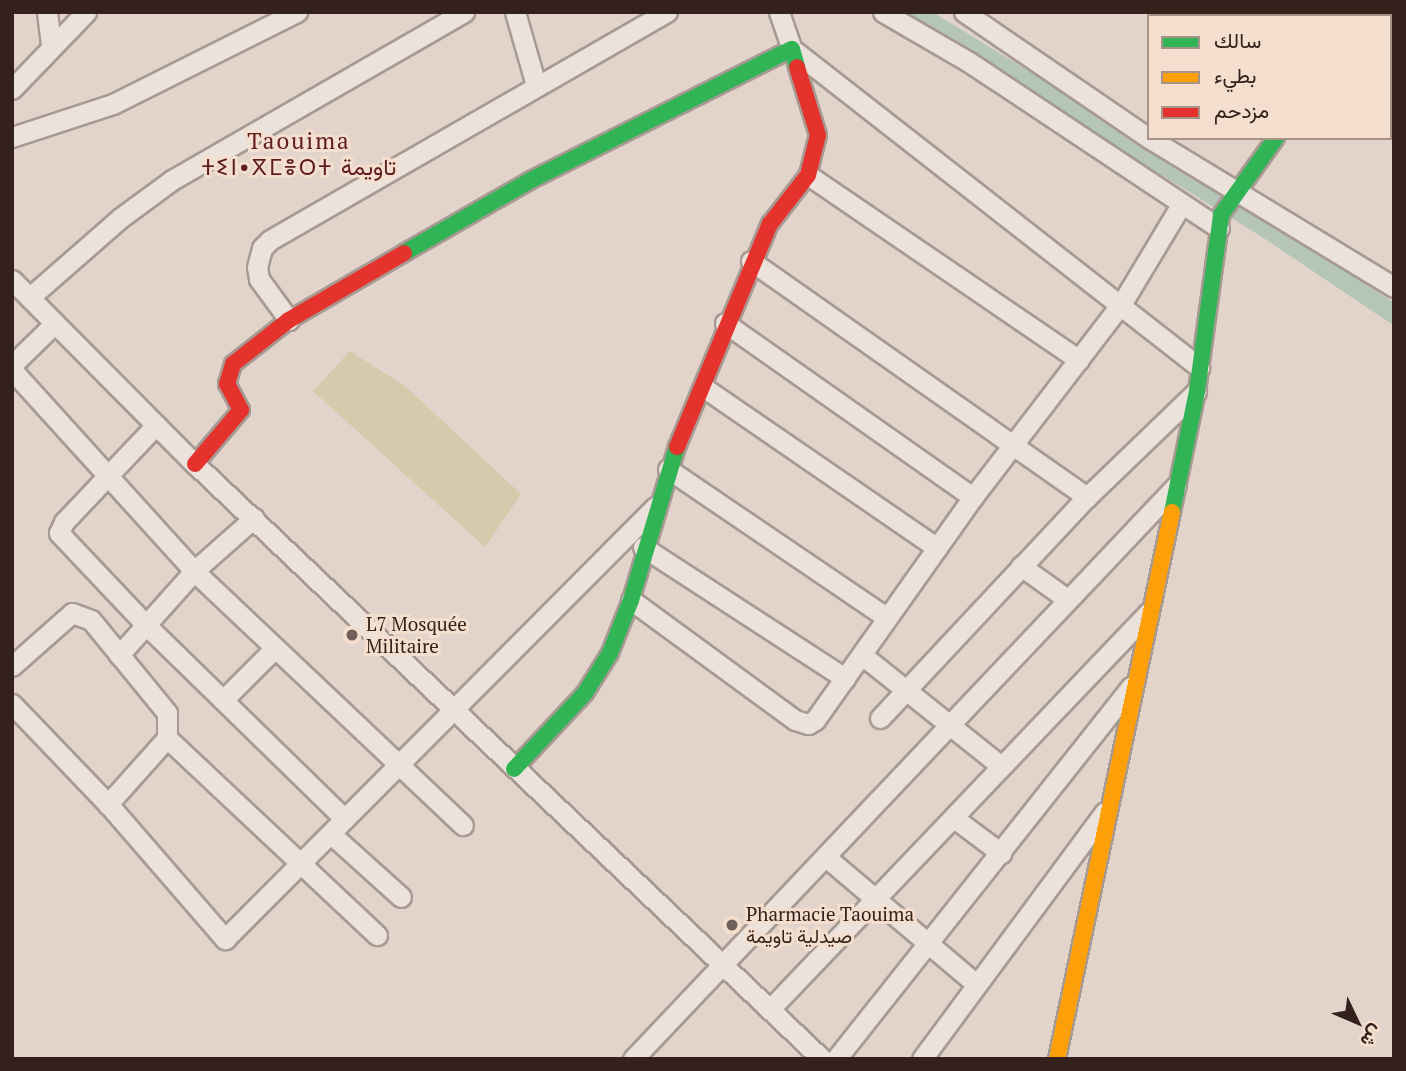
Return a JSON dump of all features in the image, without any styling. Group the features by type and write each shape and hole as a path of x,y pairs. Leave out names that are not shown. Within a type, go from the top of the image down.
{"street":[{"path":"47,12 51,46"},
{"path":"12,89 86,12"},
{"path":"12,137 113,104 297,12"},
{"path":"30,297 120,219 172,180 464,12"},
{"path":"515,12 536,85"},
{"path":"289,320 259,279 257,267 262,248 270,240 667,12"},
{"path":"514,769 585,693 610,653 631,600 643,547 668,469 703,387 725,323 770,224 808,175 818,135 779,12"},
{"path":"883,12 969,62 1181,205 1220,222"},
{"path":"964,12 1147,137"},
{"path":"792,48 1122,303 1199,367"},
{"path":"195,464 241,410 228,384 233,364 289,320 529,181 792,48"},
{"path":"1152,140 1394,286"},
{"path":"1057,1059 1106,811 1198,391 1199,367 1220,222 1275,140"},
{"path":"808,175 1079,360"},
{"path":"631,600 802,723 815,720 973,497 1122,303 1181,205"},
{"path":"751,261 1087,497"},
{"path":"12,280 195,464 514,769 772,1007 822,1059"},
{"path":"725,323 973,497"},
{"path":"54,324 12,368 194,571 273,650 401,764 463,825"},
{"path":"703,387 937,548"},
{"path":"880,718 1087,497 1198,391"},
{"path":"156,425 64,522 59,533 146,625 344,818"},
{"path":"668,469 887,618"},
{"path":"633,1059 722,963 827,858 948,724 1179,483"},
{"path":"12,704 108,804 225,939 656,506"},
{"path":"119,655 194,571 254,518"},
{"path":"643,547 845,678"},
{"path":"1021,566 1067,599"},
{"path":"772,1007 876,903 1001,766 1149,612"},
{"path":"12,666 72,613 91,620 167,713 167,738 108,804"},
{"path":"223,700 273,650"},
{"path":"862,655 1001,766"},
{"path":"836,1059 928,948 1134,684"},
{"path":"167,738 377,935"},
{"path":"922,1059 1106,811"},
{"path":"954,818 1002,853"},
{"path":"331,834 401,897"},
{"path":"827,858 928,948 976,984"}],"shaded area":[{"path":"350,351 405,386 521,494 485,547 313,391"}],"waterway":[{"path":"915,12 1263,226 1394,314"}],"traffic: fast":[{"path":"404,253 529,181 792,49 797,67"},
{"path":"1172,512 1197,391 1221,215 1275,140"},
{"path":"514,769 585,693 610,653 631,600 677,447"}],"traffic: slow":[{"path":"1057,1059 1172,512"}],"traffic: jam":[{"path":"677,447 770,224 808,175 818,135 797,67"},
{"path":"195,464 241,410 227,384 233,364 289,320 404,253"}],"place":[{"name":"L7 Mosquée Militaire","path":"352,635"},
{"name":"Pharmacie Taouima صيدلية تاويمة","path":"732,925"}],"district":[{"name":"Taouima ⵜⵉⵏ•ⴳⵎⴻⵔⵜ تاويمة","path":"299,154"}]}
